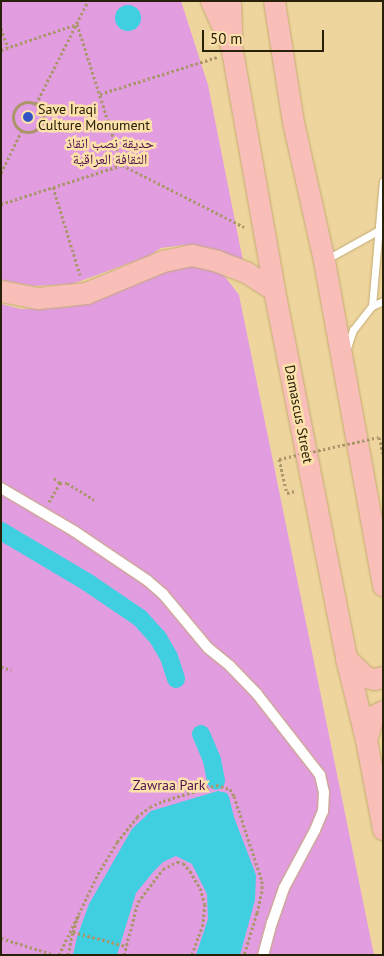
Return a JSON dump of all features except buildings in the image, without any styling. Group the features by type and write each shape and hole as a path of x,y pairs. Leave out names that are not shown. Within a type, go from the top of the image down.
{"main road":[{"name":"Damascus Street","path":"211,1 231,49 274,290 346,658 366,740 383,829"},
{"path":"230,1 231,49"},
{"path":"274,1 293,122 324,261 383,586"},
{"path":"1,291 38,298 86,293 163,261 192,254 218,261 246,272 274,290"},
{"path":"346,658 366,678 374,680 383,677"},
{"path":"366,740 374,716 383,711"}],"street":[{"path":"1,488 130,567 163,594 208,648 230,666 272,711 320,775 324,792 323,811 284,888 263,955"}],"lane":[{"path":"372,306 381,243 379,230 383,181"},
{"path":"324,261 379,230"},
{"path":"344,376 348,341 356,324 372,306 383,301"}],"path":[{"path":"36,104 88,1"},
{"path":"1,50 77,24"},
{"path":"77,24 122,165"},
{"path":"1,28 8,48"},
{"path":"100,94 231,49"},
{"path":"24,102 36,104 42,112 41,124 33,131 22,130 14,122 15,110 24,102"},
{"path":"1,173 22,130"},
{"path":"1,204 122,165 265,238"},
{"path":"53,187 86,293"},
{"path":"287,493 279,459 379,437 383,454"},
{"path":"54,478 60,483 67,483 94,500"},
{"path":"43,514 60,483"},
{"path":"1,668 12,670"},
{"path":"59,955 83,903 117,842 137,818 150,807 193,791 216,785 224,786 234,796 262,881 258,908 244,955"},
{"path":"124,955 138,902 163,869 177,862 187,867 195,878 205,904 203,924 192,955"},
{"path":"68,955 83,903"},
{"path":"75,933 125,946"},
{"path":"1,938 54,955"}],"green space":[{"name":"حديقة نصب انقاذ الثقافة العراقية","path":"1,1 181,1 208,85 243,261 184,245 161,248 149,256 72,284 34,286 1,280"},
{"name":"Zawraa Park","path":"188,263 223,274 239,295 374,955 1,955 1,304 21,309 70,307"}],"water":[{"path":"128,5 137,9 141,18 137,27 128,31 119,27 115,18 119,9"},
{"path":"218,791 227,793 229,797 234,817 256,875 255,900 240,955 196,955 208,919 207,894 192,864 176,856 163,862 136,893 117,955 73,955 77,937 89,904 132,829 151,811"}],"waterway":[{"path":"1,531 87,582 140,618 158,638 169,657 176,679"},
{"path":"201,734 212,760 216,781"}],"place":[{"name":"Save Iraqi Culture Monument","path":"28,117"}]}
